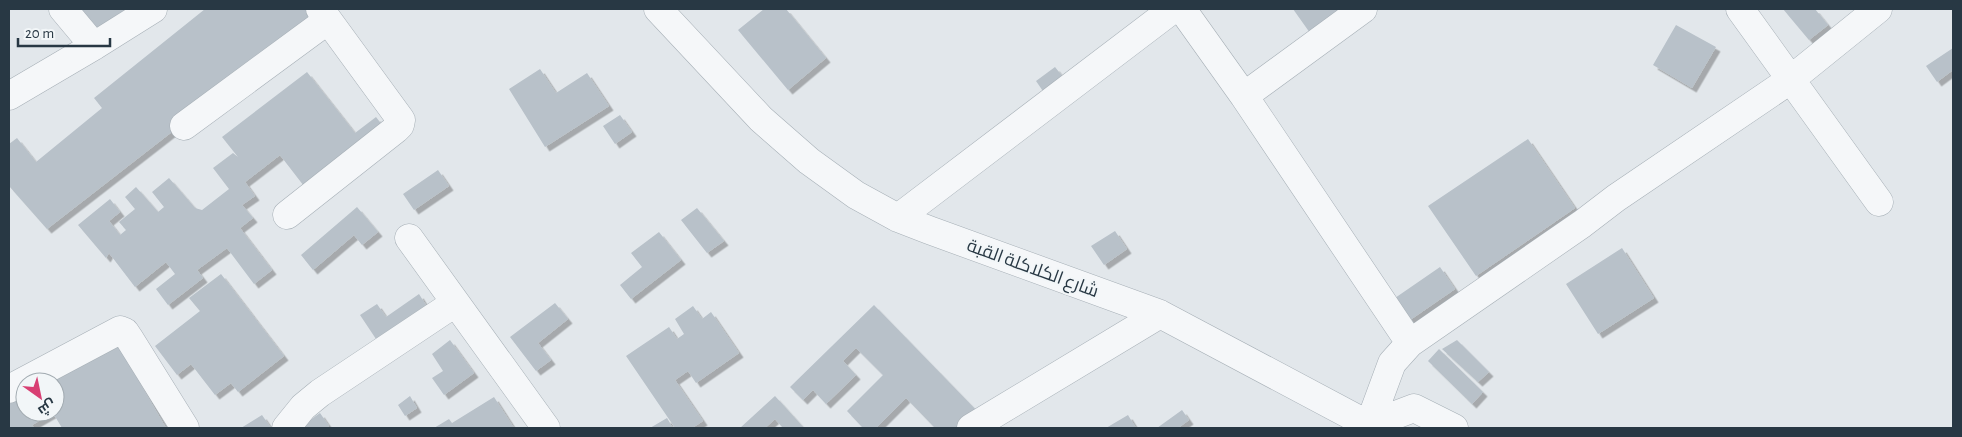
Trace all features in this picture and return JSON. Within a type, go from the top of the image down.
[{"type":"street","points":[[63,9],[94,46]]},
{"type":"street","points":[[9,96],[153,9]]},
{"type":"street","name":"شارع الكلاكلة القبة","points":[[658,9],[761,119],[809,161],[856,194],[898,218],[1160,314],[1368,427]]},
{"type":"street","points":[[898,218],[1173,9]]},
{"type":"street","points":[[1182,9],[1244,96],[1410,343]]},
{"type":"street","points":[[1244,96],[1363,9]]},
{"type":"street","points":[[1740,9],[1879,202]]},
{"type":"street","points":[[1368,427],[1392,363],[1410,343],[1582,224],[1616,198],[1790,80],[1878,9]]},
{"type":"street","points":[[184,126],[324,14],[401,120],[400,125],[396,129],[287,215]]},
{"type":"street","points":[[409,238],[546,428]]},
{"type":"street","points":[[286,428],[304,407],[320,393],[455,303]]},
{"type":"street","points":[[971,428],[1160,314]]},
{"type":"street","points":[[9,389],[120,330],[125,332],[186,428]]},
{"type":"street","points":[[1368,427],[1414,408],[1454,428]]},
{"type":"building","points":[[74,9],[147,9],[96,42]]},
{"type":"building","points":[[205,9],[307,9],[316,20],[47,229],[9,186],[9,144],[17,138],[36,162],[102,108],[94,98]]},
{"type":"building","points":[[764,9],[786,9],[826,58],[788,90],[738,30]]},
{"type":"building","points":[[1293,9],[1358,9],[1315,40]]},
{"type":"building","points":[[1783,9],[1815,9],[1828,25],[1809,40]]},
{"type":"building","points":[[1676,25],[1716,47],[1692,88],[1653,65]]},
{"type":"building","points":[[1953,48],[1953,70],[1937,82],[1926,66]]},
{"type":"building","points":[[1055,67],[1067,82],[1047,97],[1036,81]]},
{"type":"building","points":[[540,69],[556,93],[587,73],[609,106],[545,147],[509,89]]},
{"type":"building","points":[[307,72],[355,133],[376,117],[386,130],[307,190],[280,155],[245,182],[255,196],[242,205],[253,218],[240,228],[272,270],[254,284],[227,248],[197,270],[203,278],[168,305],[156,289],[175,274],[166,262],[135,287],[109,253],[106,258],[78,225],[110,199],[120,212],[109,221],[120,235],[126,230],[119,222],[135,209],[125,197],[136,187],[158,212],[164,207],[152,192],[169,178],[195,208],[202,210],[229,189],[213,168],[233,153],[238,157],[222,137]]},
{"type":"building","points":[[620,115],[632,132],[615,144],[603,126]]},
{"type":"building","points":[[1528,139],[1575,208],[1476,276],[1428,206]]},
{"type":"building","points":[[438,170],[449,186],[414,210],[403,194]]},
{"type":"building","points":[[357,207],[378,232],[362,245],[354,235],[313,270],[301,255]]},
{"type":"building","points":[[697,208],[724,241],[707,253],[681,220]]},
{"type":"building","points":[[1115,231],[1127,249],[1104,265],[1091,246]]},
{"type":"building","points":[[659,232],[681,260],[631,299],[620,285],[642,267],[631,253]]},
{"type":"building","points":[[1622,248],[1654,298],[1598,334],[1566,284]]},
{"type":"building","points":[[1440,267],[1455,289],[1410,320],[1395,298]]},
{"type":"building","points":[[221,274],[284,356],[238,392],[231,383],[215,395],[191,364],[177,375],[155,346],[200,311],[189,298]]},
{"type":"building","points":[[419,294],[431,313],[382,348],[360,315],[377,304],[386,317]]},
{"type":"building","points":[[555,303],[568,319],[538,343],[551,360],[536,371],[510,337]]},
{"type":"building","points":[[874,305],[979,413],[963,428],[935,428],[906,398],[876,428],[863,428],[847,411],[883,375],[856,348],[843,361],[856,375],[826,404],[813,390],[803,400],[790,387]]},
{"type":"building","points":[[693,306],[702,319],[711,312],[739,353],[696,383],[688,371],[675,380],[703,421],[692,428],[675,428],[626,356],[669,327],[677,339],[684,334],[675,319]]},
{"type":"building","points":[[450,340],[474,373],[444,395],[432,378],[443,371],[432,354]]},
{"type":"building","points":[[1457,340],[1489,372],[1478,382],[1442,349]]},
{"type":"building","points":[[116,342],[166,428],[62,428],[58,422],[65,422],[64,372]]},
{"type":"building","points":[[1439,349],[1483,392],[1472,404],[1428,361]]},
{"type":"building","points":[[410,396],[417,408],[405,416],[398,405]]},
{"type":"building","points":[[775,396],[804,428],[783,428],[775,419],[765,428],[740,428]]},
{"type":"building","points":[[494,397],[514,428],[434,428],[449,419],[452,423]]},
{"type":"building","points":[[15,401],[15,422],[37,422],[32,425],[34,428],[9,428],[9,404]]},
{"type":"building","points":[[1182,410],[1189,420],[1178,428],[1157,428]]},
{"type":"building","points":[[320,413],[329,426],[325,428],[299,428]]},
{"type":"building","points":[[262,415],[271,428],[241,428]]},
{"type":"building","points":[[1128,415],[1136,428],[1106,428]]},
{"type":"building","points":[[667,418],[673,428],[650,428]]}]
